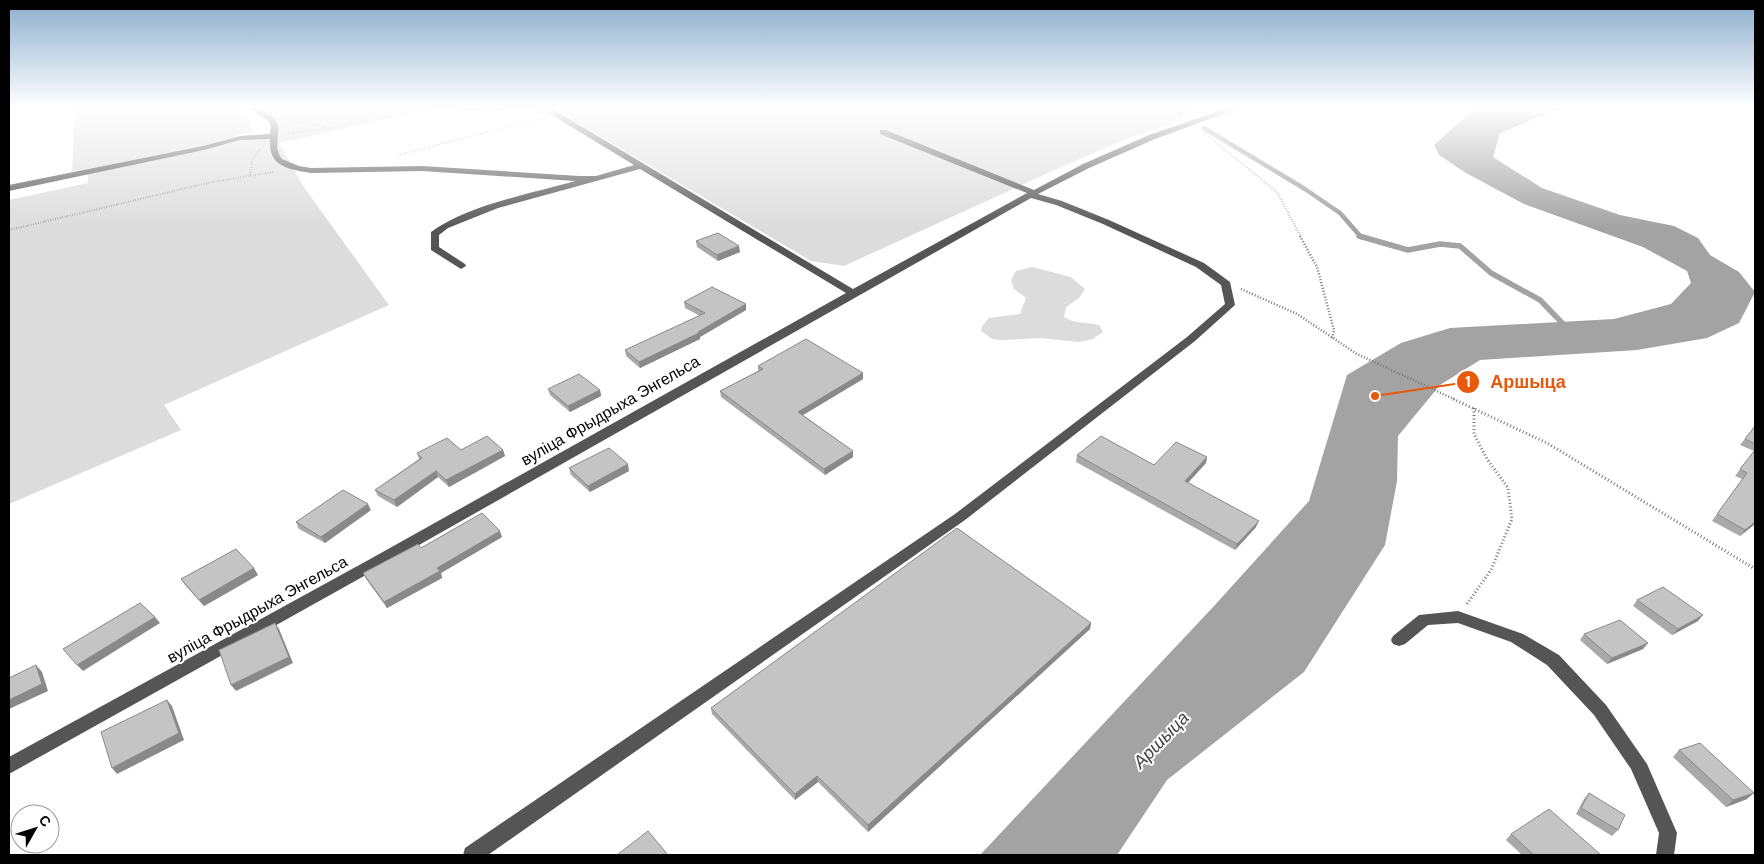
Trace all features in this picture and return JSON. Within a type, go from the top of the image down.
[{"type":"street","points":[[9,188],[206,147]]},
{"type":"street","points":[[273,147],[273,151],[280,161],[302,169],[328,171],[400,168],[601,178]]},
{"type":"street","points":[[610,147],[853,293]]},
{"type":"street","points":[[472,855],[960,518],[1184,345],[1230,306],[1226,284],[1200,265],[1060,203],[1032,194],[921,147]]},
{"type":"street","name":"вуліца Фрыдрыха Энгельса","points":[[9,766],[377,562],[1032,194],[1086,166],[1129,147]]},
{"type":"street","points":[[461,266],[434,248],[434,234],[445,226],[495,206],[641,166]]},
{"type":"street","points":[[1399,640],[1424,620],[1458,617],[1517,638],[1553,660],[1600,710],[1638,764],[1668,834],[1665,855]]},
{"type":"path","points":[[250,175],[250,164],[254,154],[261,147]]},
{"type":"path","points":[[397,156],[428,147]]},
{"type":"path","points":[[1222,147],[1277,192],[1317,267],[1334,330],[1332,340]]},
{"type":"path","points":[[9,230],[212,182],[302,169]]},
{"type":"path","points":[[1226,284],[1270,301],[1304,319],[1332,340],[1357,354],[1547,443],[1755,569]]},
{"type":"path","points":[[1458,617],[1490,570],[1512,519],[1508,488],[1487,458],[1474,434],[1474,408]]},
{"type":"shaded area","points":[[73,147],[197,147],[72,172]]},
{"type":"shaded area","points":[[214,147],[281,147],[303,186],[389,305],[164,405],[181,430],[9,504],[9,200],[88,183],[88,174]]},
{"type":"shaded area","points":[[619,147],[1107,147],[844,266],[811,261]]},
{"type":"shaded area","points":[[1032,267],[1071,277],[1085,289],[1079,298],[1066,307],[1064,317],[1076,322],[1099,325],[1103,332],[1093,339],[1079,342],[1040,338],[992,339],[981,331],[982,326],[989,318],[1020,314],[1026,298],[1014,289],[1011,280],[1016,271]]},
{"type":"water","points":[[1435,147],[1496,147],[1493,157],[1542,188],[1620,215],[1674,226],[1698,238],[1710,255],[1739,272],[1755,292],[1739,323],[1707,338],[1637,350],[1480,360],[1440,385],[1398,436],[1397,481],[1385,545],[1304,672],[1167,780],[1117,855],[980,855],[1214,606],[1309,501],[1347,375],[1401,343],[1450,328],[1614,319],[1671,304],[1691,283],[1687,271],[1643,247],[1524,204],[1466,173],[1439,155]]},
{"type":"building","points":[[718,233],[739,246],[717,255],[696,241]]},
{"type":"building","points":[[712,287],[746,304],[699,333],[639,362],[625,350],[705,313],[684,302]]},
{"type":"building","points":[[806,339],[863,373],[798,412],[853,451],[824,469],[720,391],[763,369],[758,366]]},
{"type":"building","points":[[579,374],[600,390],[568,406],[548,389]]},
{"type":"building","points":[[1755,426],[1755,444],[1745,439]]},
{"type":"building","points":[[487,436],[503,450],[446,480],[436,471],[394,500],[375,490],[422,458],[417,453],[447,438],[461,450]]},
{"type":"building","points":[[1101,436],[1154,465],[1176,442],[1207,457],[1185,481],[1259,521],[1237,544],[1077,455]]},
{"type":"building","points":[[609,448],[628,464],[588,486],[569,468]]},
{"type":"building","points":[[1755,450],[1755,522],[1745,530],[1717,514],[1747,473],[1740,469]]},
{"type":"building","points":[[343,490],[368,504],[321,537],[296,522]]},
{"type":"building","points":[[482,513],[500,531],[437,568],[440,571],[384,602],[363,573],[418,544],[421,548]]},
{"type":"building","points":[[957,528],[1091,623],[868,825],[817,776],[795,794],[711,708]]},
{"type":"building","points":[[236,549],[254,568],[199,600],[181,579]]},
{"type":"building","points":[[1663,587],[1703,615],[1678,629],[1637,600]]},
{"type":"building","points":[[140,603],[155,617],[77,665],[63,649]]},
{"type":"building","points":[[1620,620],[1648,643],[1612,658],[1584,634]]},
{"type":"building","points":[[275,623],[289,657],[231,685],[219,650]]},
{"type":"building","points":[[36,665],[42,684],[9,700],[9,678]]},
{"type":"building","points":[[167,700],[179,733],[112,768],[101,732]]},
{"type":"building","points":[[1700,743],[1754,793],[1733,800],[1679,750]]},
{"type":"building","points":[[1589,793],[1625,815],[1618,830],[1581,808]]},
{"type":"building","points":[[1549,809],[1601,855],[1534,855],[1511,834]]},
{"type":"building","points":[[648,831],[668,855],[617,855]]},
{"type":"waterway","points":[[1236,147],[1305,189],[1340,213],[1360,236]]},
{"type":"waterway","points":[[1360,236],[1408,250],[1440,244],[1460,246],[1491,273],[1540,300],[1567,328]]},
{"type":"place","name":"Аршыца","points":[[1375,396]]}]
